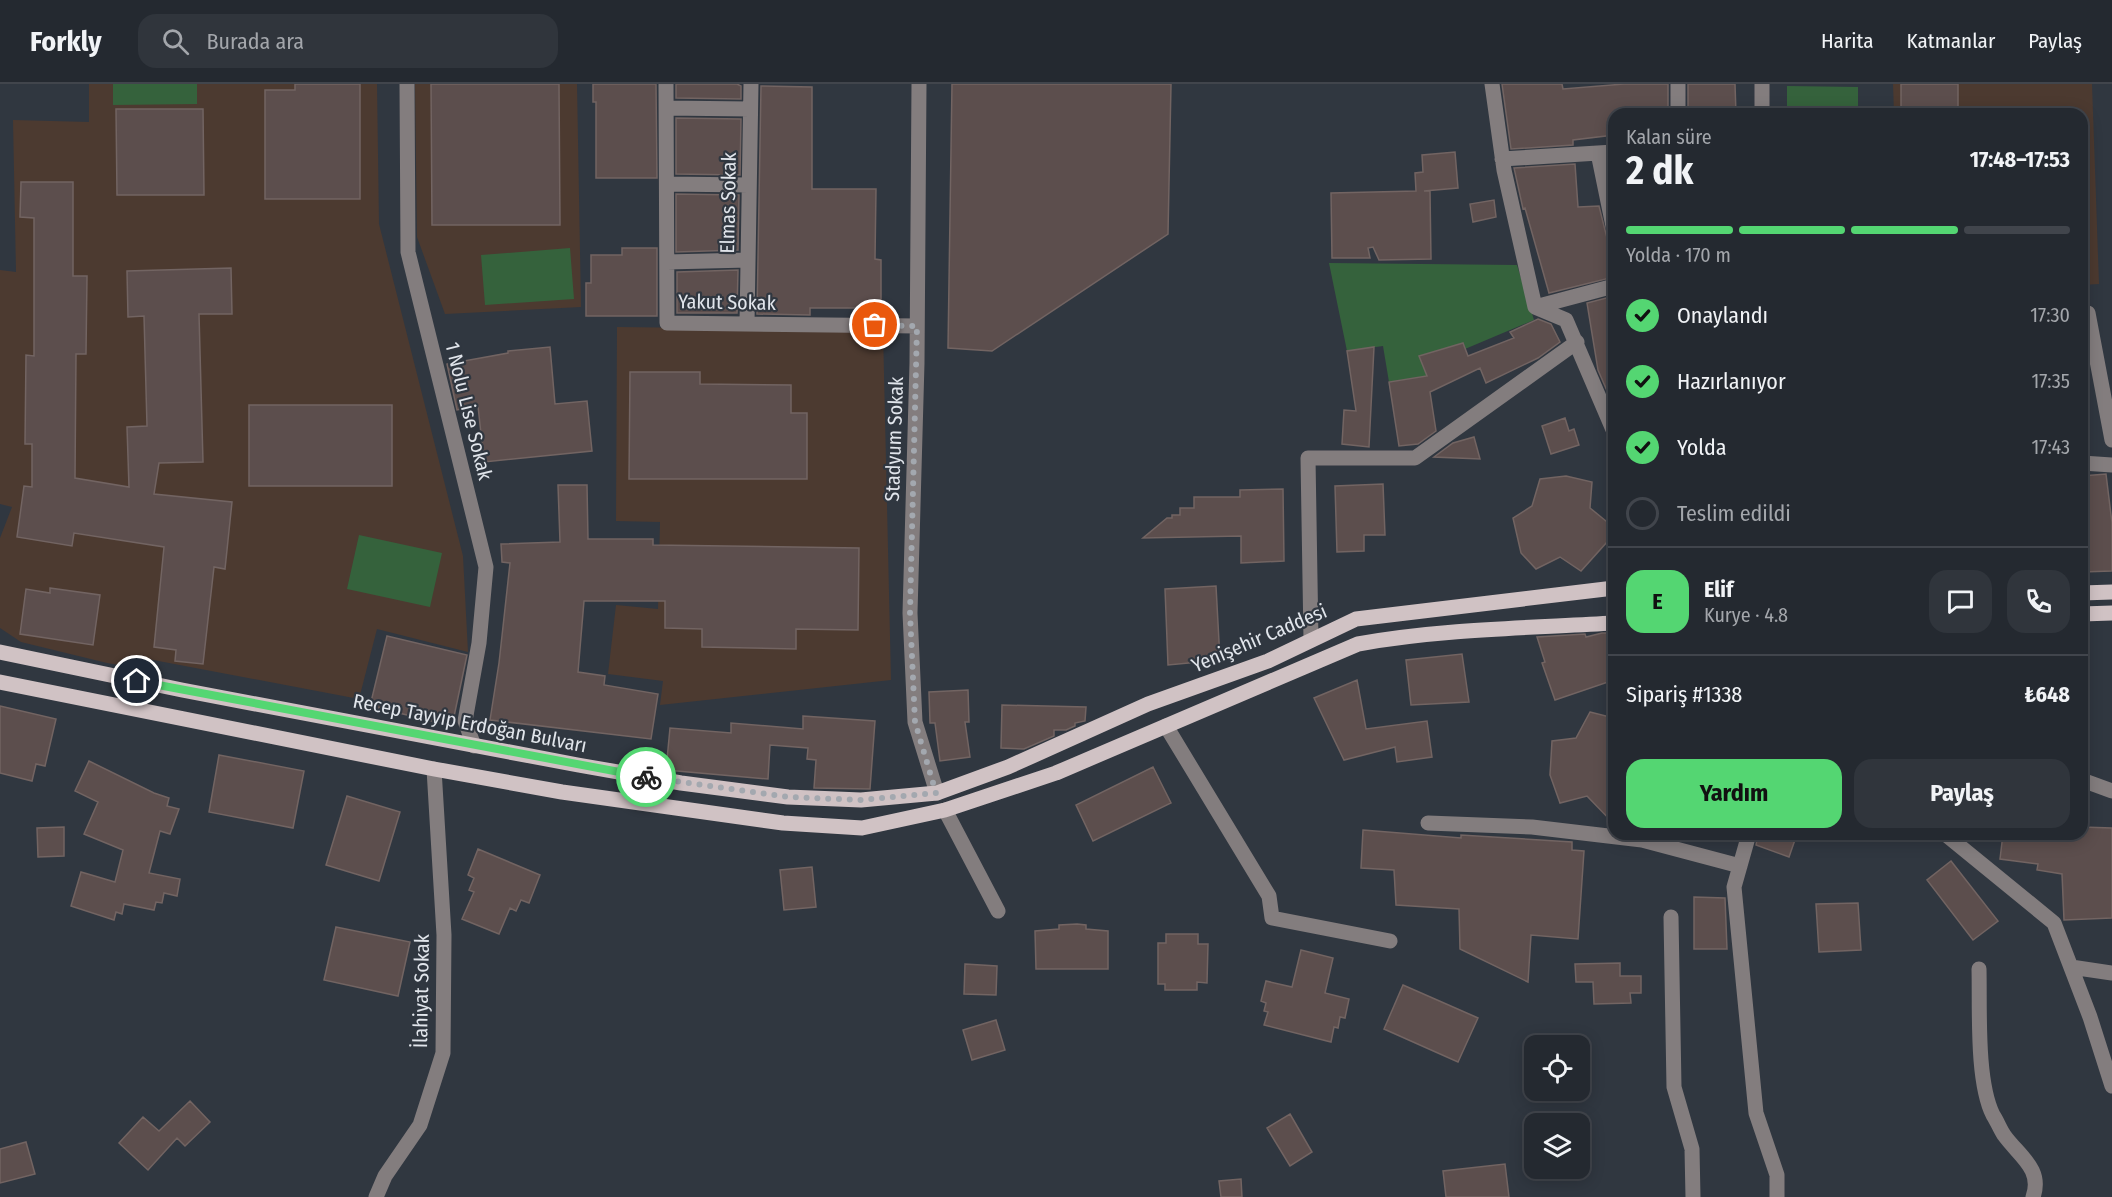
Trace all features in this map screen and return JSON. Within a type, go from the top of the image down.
[{"type":"main road","name":"Yenişehir Caddesi","points":[[936,793],[1008,767],[1148,705],[1268,661],[1356,619],[1608,589]]},
{"type":"main road","points":[[2088,593],[2112,592]]},
{"type":"main road","points":[[2088,614],[2112,613]]},
{"type":"main road","points":[[0,682],[434,769],[562,792],[783,823],[862,828],[945,810],[1056,773],[1358,644],[1475,631],[1608,623]]},
{"type":"main road","name":"Recep Tayyip Erdoğan Bulvarı","points":[[0,652],[182,690],[670,781],[788,797],[861,800],[936,793]]},
{"type":"street","name":"1 Nolu Lise Sokak","points":[[406,84],[408,252],[486,567],[479,643],[465,722],[474,746]]},
{"type":"street","name":"Yakut Sokak","points":[[666,84],[667,323],[917,326]]},
{"type":"street","name":"Elmas Sokak","points":[[747,323],[751,84]]},
{"type":"street","name":"Stadyum Sokak","points":[[919,84],[917,326],[910,613],[915,722],[936,793]]},
{"type":"street","points":[[1492,84],[1502,159],[1535,307]]},
{"type":"street","points":[[1678,84],[1678,108]]},
{"type":"street","points":[[1761,84],[1762,108]]},
{"type":"street","points":[[666,108],[750,109]]},
{"type":"street","points":[[1502,159],[1608,152]]},
{"type":"street","points":[[1598,153],[1608,202]]},
{"type":"street","points":[[667,184],[749,186]]},
{"type":"street","points":[[667,262],[748,260]]},
{"type":"street","points":[[1535,307],[1608,288]]},
{"type":"street","points":[[1535,307],[1566,320],[1608,410]]},
{"type":"street","points":[[2088,313],[2112,440]]},
{"type":"street","points":[[1311,640],[1308,458],[1415,458],[1577,342]]},
{"type":"street","points":[[2088,463],[2112,465]]},
{"type":"street","points":[[1166,726],[1269,896],[1272,918],[1390,941]]},
{"type":"street","name":"İlahiyat Sokak","points":[[376,1197],[385,1176],[420,1125],[443,1053],[444,935],[434,769]]},
{"type":"street","points":[[2088,782],[2112,790]]},
{"type":"street","points":[[945,810],[999,911]]},
{"type":"street","points":[[1428,823],[1532,827],[1608,836]]},
{"type":"street","points":[[1642,840],[1740,866]]},
{"type":"street","points":[[1747,840],[1734,887],[1756,1113],[1777,1175],[1777,1197]]},
{"type":"street","points":[[1952,840],[2054,923],[2090,1017],[2112,1086]]},
{"type":"street","points":[[1671,917],[1674,1087],[1692,1149],[1693,1197]]},
{"type":"street","points":[[2071,967],[2112,973]]},
{"type":"street","points":[[1979,969],[1982,1069],[1992,1112],[2004,1135],[2031,1165],[2037,1186],[2033,1197]]},
{"type":"shaded area","points":[[89,84],[377,84],[379,224],[463,556],[468,652],[377,629],[359,699],[148,659],[137,668],[107,663],[21,642],[0,628],[0,538],[12,507],[0,504],[0,270],[16,272],[13,120],[89,122]]},
{"type":"shaded area","points":[[415,84],[577,84],[581,307],[445,314],[417,237]]},
{"type":"shaded area","points":[[1893,84],[2092,84],[2099,284],[2088,285],[2088,108],[1894,108]]},
{"type":"shaded area","points":[[617,327],[883,330],[891,680],[660,705],[663,681],[608,674],[616,605],[658,609],[660,522],[616,521]]},
{"type":"green space","points":[[113,84],[197,84],[197,104],[113,105]]},
{"type":"green space","points":[[1787,86],[1858,87],[1858,108],[1787,108]]},
{"type":"green space","points":[[570,248],[574,299],[485,305],[481,255]]},
{"type":"green space","points":[[1329,263],[1517,265],[1534,320],[1465,349],[1463,343],[1419,356],[1427,376],[1389,382],[1383,346],[1347,351]]},
{"type":"green space","points":[[359,535],[442,553],[430,607],[347,589]]},
{"type":"building","points":[[295,84],[360,84],[360,199],[265,199],[265,90],[295,90]]},
{"type":"building","points":[[431,84],[559,84],[560,225],[432,225]]},
{"type":"building","points":[[593,84],[656,84],[657,178],[596,178],[596,102],[593,102]]},
{"type":"building","points":[[676,84],[737,84],[741,86],[741,99],[676,98]]},
{"type":"building","points":[[952,84],[1171,84],[1168,234],[992,351],[948,348]]},
{"type":"building","points":[[1502,84],[1562,84],[1563,89],[1624,84],[1668,84],[1668,108],[1608,108],[1608,136],[1573,140],[1573,145],[1511,149]]},
{"type":"building","points":[[1688,84],[1735,84],[1736,108],[1688,108]]},
{"type":"building","points":[[1901,84],[1958,84],[1958,108],[1901,108]]},
{"type":"building","points":[[761,86],[812,87],[812,189],[876,189],[875,259],[881,260],[881,308],[810,308],[810,315],[757,314]]},
{"type":"building","points":[[116,109],[203,109],[204,195],[117,195]]},
{"type":"building","points":[[676,118],[741,119],[740,175],[676,174]]},
{"type":"building","points":[[1455,152],[1458,188],[1424,191],[1430,191],[1431,259],[1379,260],[1373,247],[1368,248],[1370,258],[1332,258],[1331,193],[1416,191],[1415,173],[1423,172],[1422,155]]},
{"type":"building","points":[[1575,164],[1578,207],[1599,206],[1608,242],[1608,278],[1549,293],[1525,208],[1523,209],[1514,168]]},
{"type":"building","points":[[21,182],[73,182],[73,276],[87,276],[86,354],[76,354],[75,478],[129,487],[127,427],[147,426],[144,316],[128,317],[127,271],[231,268],[232,314],[199,314],[203,462],[159,463],[154,494],[232,502],[225,569],[214,567],[203,664],[175,661],[176,650],[154,647],[164,547],[74,533],[72,546],[17,537],[24,486],[32,487],[32,444],[25,444],[26,355],[34,356],[34,218],[20,217]]},
{"type":"building","points":[[676,194],[739,195],[738,250],[676,252]]},
{"type":"building","points":[[1494,200],[1496,217],[1473,222],[1470,204]]},
{"type":"building","points":[[622,248],[657,248],[657,316],[586,316],[586,283],[591,283],[591,255],[622,255]]},
{"type":"building","points":[[738,270],[737,313],[677,313],[677,272]]},
{"type":"building","points":[[1608,298],[1608,393],[1598,370],[1587,303]]},
{"type":"building","points":[[1538,319],[1551,324],[1560,342],[1538,358],[1486,383],[1480,368],[1430,392],[1436,431],[1418,444],[1399,446],[1389,382],[1427,376],[1419,356],[1463,343],[1468,356],[1514,338],[1510,332]]},
{"type":"building","points":[[550,347],[555,404],[587,401],[592,451],[484,462],[478,406],[457,410],[447,364],[508,353],[508,351]]},
{"type":"building","points":[[1374,347],[1369,447],[1342,444],[1344,410],[1356,411],[1347,351]]},
{"type":"building","points":[[630,372],[700,372],[700,384],[791,385],[791,413],[807,413],[807,479],[629,479]]},
{"type":"building","points":[[249,405],[392,405],[392,486],[249,486]]},
{"type":"building","points":[[1565,418],[1569,431],[1574,429],[1579,445],[1551,454],[1542,426]]},
{"type":"building","points":[[1474,437],[1480,459],[1434,457],[1453,443]]},
{"type":"building","points":[[2106,474],[2112,523],[2112,571],[2088,572],[2088,476]]},
{"type":"building","points":[[1566,476],[1592,482],[1590,508],[1608,523],[1608,539],[1581,571],[1560,557],[1536,569],[1521,553],[1513,518],[1532,506],[1540,479]]},
{"type":"building","points":[[1383,484],[1385,535],[1364,535],[1364,551],[1337,552],[1335,486]]},
{"type":"building","points":[[558,485],[587,485],[588,539],[653,539],[653,545],[859,548],[858,630],[796,629],[796,649],[702,647],[702,629],[665,628],[665,601],[584,601],[578,672],[605,676],[604,685],[658,694],[651,739],[490,720],[510,563],[502,562],[501,544],[560,542]]},
{"type":"building","points":[[1283,489],[1284,561],[1241,563],[1241,536],[1143,538],[1167,518],[1180,515],[1180,508],[1194,508],[1194,497],[1240,497],[1240,490]]},
{"type":"building","points":[[1216,586],[1220,660],[1168,665],[1165,589]]},
{"type":"building","points":[[50,588],[100,595],[93,645],[20,634],[26,589],[50,593]]},
{"type":"building","points":[[1608,633],[1608,682],[1555,700],[1542,663],[1545,662],[1537,637],[1585,634],[1586,637]]},
{"type":"building","points":[[387,636],[467,655],[452,726],[370,706]]},
{"type":"building","points":[[1462,654],[1469,702],[1411,705],[1406,660]]},
{"type":"building","points":[[1357,680],[1366,729],[1427,721],[1432,757],[1397,762],[1395,747],[1344,760],[1314,698]]},
{"type":"building","points":[[968,690],[969,722],[965,722],[970,757],[940,761],[935,723],[930,723],[929,692]]},
{"type":"building","points":[[1002,705],[1086,707],[1085,721],[1075,723],[1075,726],[1066,730],[1054,730],[1054,736],[1024,749],[1001,748]]},
{"type":"building","points":[[0,706],[56,719],[45,766],[36,764],[32,781],[0,773]]},
{"type":"building","points":[[1590,712],[1608,716],[1608,818],[1587,796],[1560,803],[1550,775],[1552,741],[1576,738]]},
{"type":"building","points":[[803,716],[875,721],[870,789],[814,788],[816,760],[807,759],[808,748],[770,745],[768,779],[666,770],[670,728],[731,733],[731,723],[803,729]]},
{"type":"building","points":[[219,755],[304,771],[293,828],[209,812]]},
{"type":"building","points":[[89,761],[169,798],[167,806],[179,809],[170,834],[160,831],[149,873],[180,879],[177,896],[164,893],[162,903],[156,902],[154,910],[124,904],[122,914],[116,912],[114,920],[71,906],[81,872],[115,882],[123,850],[84,834],[98,802],[75,791]]},
{"type":"building","points":[[1153,767],[1171,803],[1093,841],[1076,805]]},
{"type":"building","points":[[347,796],[400,812],[379,881],[326,865]]},
{"type":"building","points":[[64,827],[64,856],[38,857],[37,828]]},
{"type":"building","points":[[2088,827],[2112,828],[2112,918],[2064,920],[2062,874],[2037,870],[2038,864],[2000,859],[2002,840],[2088,840]]},
{"type":"building","points":[[1363,830],[1461,838],[1461,835],[1572,842],[1572,850],[1584,851],[1578,939],[1531,935],[1528,982],[1460,949],[1459,909],[1396,905],[1394,870],[1361,868]]},
{"type":"building","points":[[1757,840],[1795,840],[1789,857],[1756,845]]},
{"type":"building","points":[[478,849],[540,875],[529,903],[521,900],[516,911],[510,908],[499,934],[462,919],[474,892],[469,890],[474,878],[468,875]]},
{"type":"building","points":[[1951,861],[1998,921],[1973,940],[1927,880]]},
{"type":"building","points":[[812,867],[816,907],[784,910],[780,870]]},
{"type":"building","points":[[1694,897],[1725,898],[1727,949],[1694,949]]},
{"type":"building","points":[[1858,903],[1861,950],[1819,952],[1816,904]]},
{"type":"building","points":[[1059,925],[1086,925],[1086,929],[1108,931],[1108,969],[1036,969],[1035,931],[1059,929]]},
{"type":"building","points":[[336,927],[410,942],[398,996],[324,980]]},
{"type":"building","points":[[1166,934],[1198,934],[1198,944],[1208,944],[1207,983],[1197,982],[1197,990],[1165,990],[1165,984],[1158,984],[1158,943],[1166,943]]},
{"type":"building","points":[[1301,950],[1333,958],[1325,993],[1349,999],[1345,1018],[1340,1017],[1338,1028],[1334,1027],[1331,1042],[1264,1025],[1268,1012],[1264,1011],[1266,1003],[1261,1001],[1266,981],[1292,987]]},
{"type":"building","points":[[1620,963],[1620,976],[1641,976],[1641,993],[1630,993],[1631,1003],[1594,1004],[1593,982],[1576,982],[1575,964]]},
{"type":"building","points":[[965,964],[997,966],[996,995],[964,994]]},
{"type":"building","points":[[1403,985],[1478,1018],[1458,1062],[1384,1029]]},
{"type":"building","points":[[996,1020],[1005,1050],[972,1060],[963,1030]]},
{"type":"building","points":[[190,1101],[210,1122],[185,1146],[177,1138],[148,1170],[119,1143],[143,1117],[159,1131]]},
{"type":"building","points":[[1290,1114],[1312,1152],[1290,1166],[1267,1128]]},
{"type":"building","points":[[26,1142],[35,1174],[0,1183],[0,1149]]},
{"type":"building","points":[[1505,1164],[1509,1197],[1446,1197],[1443,1171]]},
{"type":"building","points":[[1241,1179],[1242,1197],[1221,1197],[1219,1181]]},
{"type":"way so far","points":[[646,777],[788,797],[861,800],[936,793],[915,722],[910,613],[917,326],[875,325]]},
{"type":"route","points":[[137,681],[646,777]]}]
